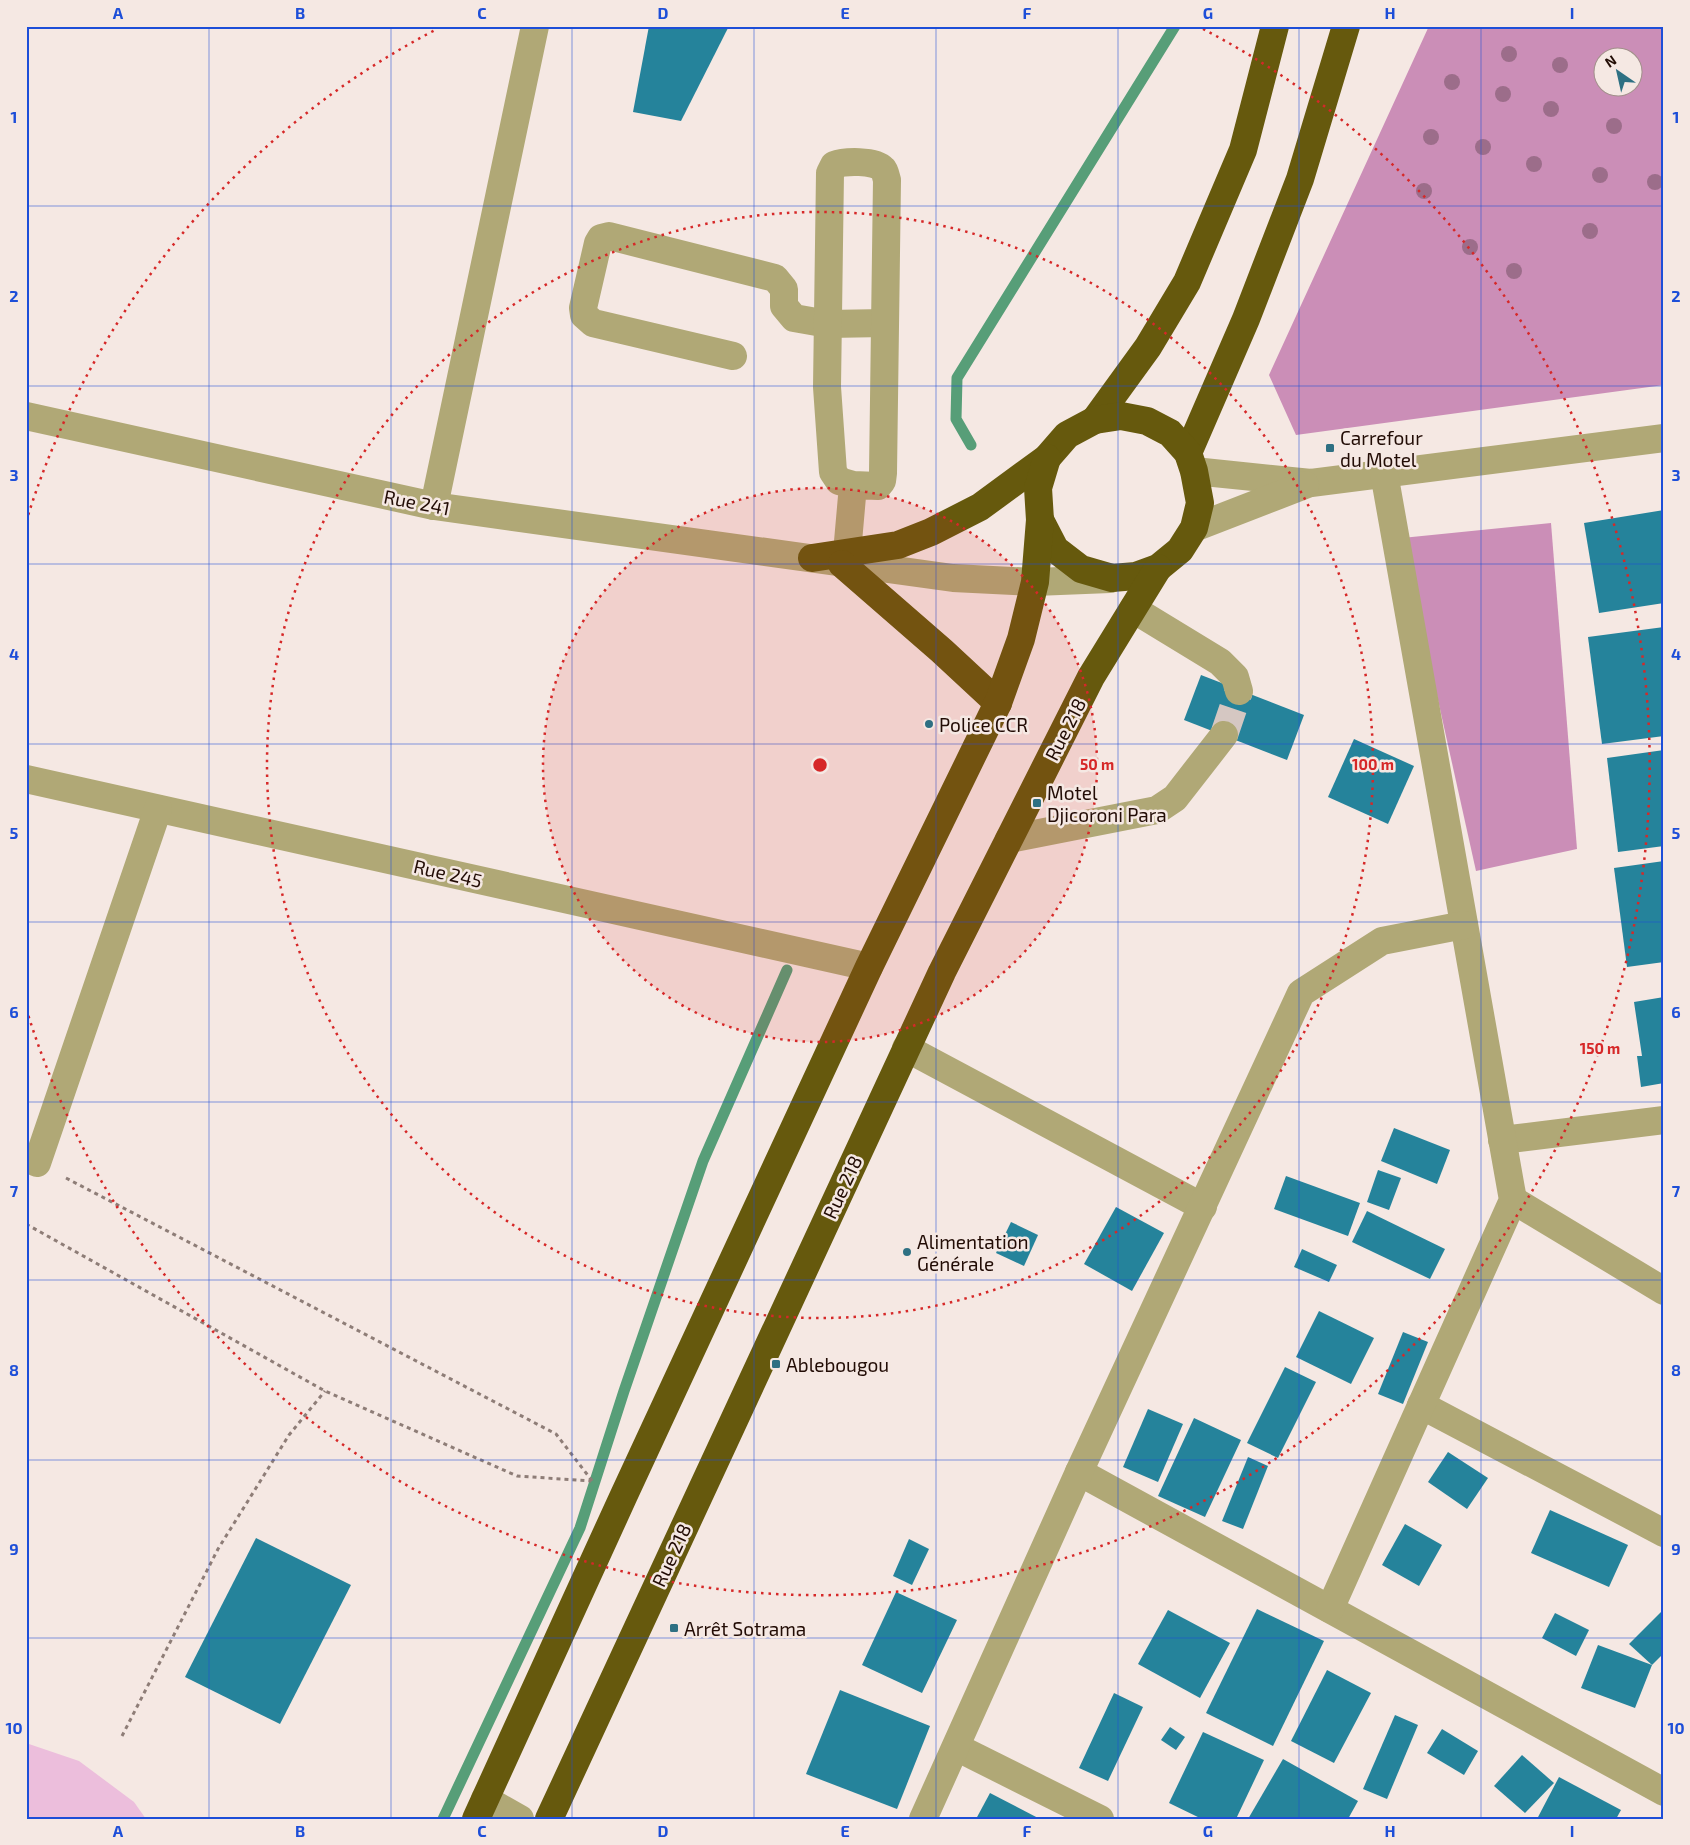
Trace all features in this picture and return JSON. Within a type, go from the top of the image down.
[{"type":"highway","points":[[1095,420],[1148,346],[1187,282],[1243,150],[1275,26]]},
{"type":"highway","points":[[1191,462],[1300,179],[1346,26]]},
{"type":"highway","points":[[812,558],[845,559],[898,545],[932,532],[980,506],[1047,458],[1067,434],[1095,420],[1121,416],[1147,421],[1170,433],[1191,462],[1200,503],[1194,528],[1180,550],[1158,568],[1136,576],[1112,578],[1081,569],[1055,549],[1040,520]]},
{"type":"highway","points":[[480,1809],[869,967],[998,704],[1021,639],[1035,582],[1040,520],[1038,488],[1047,458]]},
{"type":"highway","points":[[845,559],[998,704]]},
{"type":"highway","name":"Rue 218","points":[[549,1819],[942,972],[1091,677],[1158,568]]},
{"type":"street","points":[[434,506],[535,26]]},
{"type":"street","points":[[843,161],[876,164],[883,169],[887,180],[885,324],[882,481],[878,486],[839,481],[833,472],[828,387],[828,324],[830,174],[834,165],[843,161]]},
{"type":"street","points":[[734,356],[593,323],[584,315],[583,308],[598,243],[601,238],[609,236],[775,278],[784,289],[784,306],[794,318],[828,324],[885,324]]},
{"type":"street","name":"Rue 241","points":[[26,416],[434,506],[812,558]]},
{"type":"street","points":[[1194,528],[1311,483],[1664,438]]},
{"type":"street","points":[[1191,462],[1311,483]]},
{"type":"street","points":[[1330,1609],[1513,1200],[1384,473]]},
{"type":"street","points":[[853,484],[845,559],[953,578],[1035,582],[1112,578]]},
{"type":"street","points":[[1133,608],[1220,662],[1235,677],[1239,690]]},
{"type":"street","points":[[1009,839],[1157,810],[1175,798],[1224,735]]},
{"type":"street","name":"Rue 245","points":[[26,780],[869,967]]},
{"type":"street","points":[[32,1160],[158,809]]},
{"type":"street","points":[[923,1819],[1079,1472],[1301,993],[1382,941],[1464,925]]},
{"type":"street","points":[[906,1048],[1202,1207]]},
{"type":"street","points":[[1502,1140],[1664,1120]]},
{"type":"street","points":[[1513,1200],[1664,1291]]},
{"type":"street","points":[[1421,1404],[1664,1532]]},
{"type":"street","points":[[1079,1472],[1664,1792]]},
{"type":"street","points":[[956,1747],[1100,1819]]},
{"type":"street","points":[[480,1809],[520,1819]]},
{"type":"path","points":[[32,1160],[556,1434],[592,1481]]},
{"type":"path","points":[[26,1224],[325,1391],[517,1476],[592,1481],[624,1495]]},
{"type":"path","points":[[122,1736],[218,1549],[289,1435],[325,1391]]},
{"type":"shaded area","points":[[1429,26],[1664,26],[1664,385],[1296,435],[1269,375]]},
{"type":"shaded area","points":[[1551,523],[1577,849],[1476,871],[1402,538]]},
{"type":"shaded area","points":[[26,1743],[79,1761],[134,1802],[146,1819],[26,1819]]},
{"type":"building","points":[[649,26],[729,26],[681,121],[633,112]]},
{"type":"building","points":[[1664,510],[1664,603],[1599,613],[1584,523]]},
{"type":"building","points":[[1664,627],[1664,736],[1602,744],[1588,637]]},
{"type":"building","points":[[1201,675],[1304,715],[1287,760],[1184,720]]},
{"type":"building","points":[[1354,739],[1414,766],[1388,824],[1328,797]]},
{"type":"building","points":[[1664,750],[1664,846],[1618,852],[1607,758]]},
{"type":"building","points":[[1664,861],[1664,962],[1627,967],[1614,868]]},
{"type":"building","points":[[1664,997],[1664,1083],[1641,1087],[1637,1056],[1642,1056],[1634,1002]]},
{"type":"building","points":[[1394,1128],[1450,1150],[1437,1184],[1381,1161]]},
{"type":"building","points":[[1378,1170],[1401,1178],[1389,1210],[1367,1202]]},
{"type":"building","points":[[1286,1176],[1360,1203],[1348,1236],[1274,1209]]},
{"type":"building","points":[[1116,1207],[1164,1233],[1132,1291],[1084,1264]]},
{"type":"building","points":[[1367,1211],[1445,1249],[1430,1279],[1352,1242]]},
{"type":"building","points":[[1011,1222],[1038,1235],[1024,1266],[996,1253]]},
{"type":"building","points":[[1302,1249],[1337,1265],[1329,1282],[1294,1267]]},
{"type":"building","points":[[1319,1311],[1374,1338],[1351,1384],[1296,1357]]},
{"type":"building","points":[[1403,1332],[1428,1342],[1403,1404],[1378,1394]]},
{"type":"building","points":[[1285,1367],[1316,1382],[1278,1458],[1247,1443]]},
{"type":"building","points":[[1148,1409],[1183,1424],[1158,1482],[1123,1467]]},
{"type":"building","points":[[1194,1418],[1241,1440],[1205,1517],[1158,1496]]},
{"type":"building","points":[[1448,1452],[1488,1478],[1467,1509],[1428,1482]]},
{"type":"building","points":[[1248,1457],[1268,1466],[1243,1529],[1222,1521]]},
{"type":"building","points":[[1550,1510],[1628,1545],[1609,1587],[1531,1553]]},
{"type":"building","points":[[1405,1524],[1442,1545],[1419,1586],[1382,1565]]},
{"type":"building","points":[[256,1538],[351,1585],[280,1724],[185,1677]]},
{"type":"building","points":[[909,1539],[929,1549],[912,1585],[893,1576]]},
{"type":"building","points":[[896,1592],[957,1620],[922,1693],[862,1665]]},
{"type":"building","points":[[1257,1609],[1324,1641],[1273,1746],[1206,1713]]},
{"type":"building","points":[[1664,1609],[1664,1653],[1652,1665],[1629,1644]]},
{"type":"building","points":[[1168,1610],[1230,1643],[1200,1698],[1138,1664]]},
{"type":"building","points":[[1555,1613],[1589,1630],[1576,1656],[1542,1638]]},
{"type":"building","points":[[1598,1645],[1652,1665],[1635,1708],[1581,1688]]},
{"type":"building","points":[[1327,1670],[1371,1693],[1334,1763],[1291,1741]]},
{"type":"building","points":[[840,1690],[930,1726],[897,1809],[806,1774]]},
{"type":"building","points":[[1114,1693],[1143,1707],[1108,1781],[1079,1768]]},
{"type":"building","points":[[1395,1715],[1418,1725],[1387,1799],[1363,1789]]},
{"type":"building","points":[[1170,1727],[1185,1737],[1176,1750],[1161,1740]]},
{"type":"building","points":[[1442,1729],[1478,1751],[1464,1775],[1427,1753]]},
{"type":"building","points":[[1203,1732],[1264,1760],[1236,1819],[1202,1819],[1169,1803]]},
{"type":"building","points":[[1522,1755],[1554,1783],[1525,1813],[1494,1786]]},
{"type":"building","points":[[1283,1759],[1358,1801],[1348,1819],[1248,1819]]},
{"type":"building","points":[[1559,1777],[1621,1810],[1616,1819],[1537,1819]]},
{"type":"building","points":[[990,1793],[1040,1819],[976,1819]]},
{"type":"waterway","points":[[971,445],[956,419],[957,378],[1175,26]]},
{"type":"waterway","points":[[443,1819],[580,1528],[624,1391],[703,1161],[787,970]]},
{"type":"tunnel","points":[[1224,735],[1239,691]]},
{"type":"place","name":"Carrefour du Motel","points":[[1330,448]]},
{"type":"place","name":"Police CCR","points":[[929,724]]},
{"type":"place","name":"Motel Djicoroni Para","points":[[1037,803]]},
{"type":"place","name":"Alimentation Générale","points":[[907,1252]]},
{"type":"place","name":"Ablebougou","points":[[776,1364]]},
{"type":"place","name":"Arrêt Sotrama","points":[[674,1628]]}]
